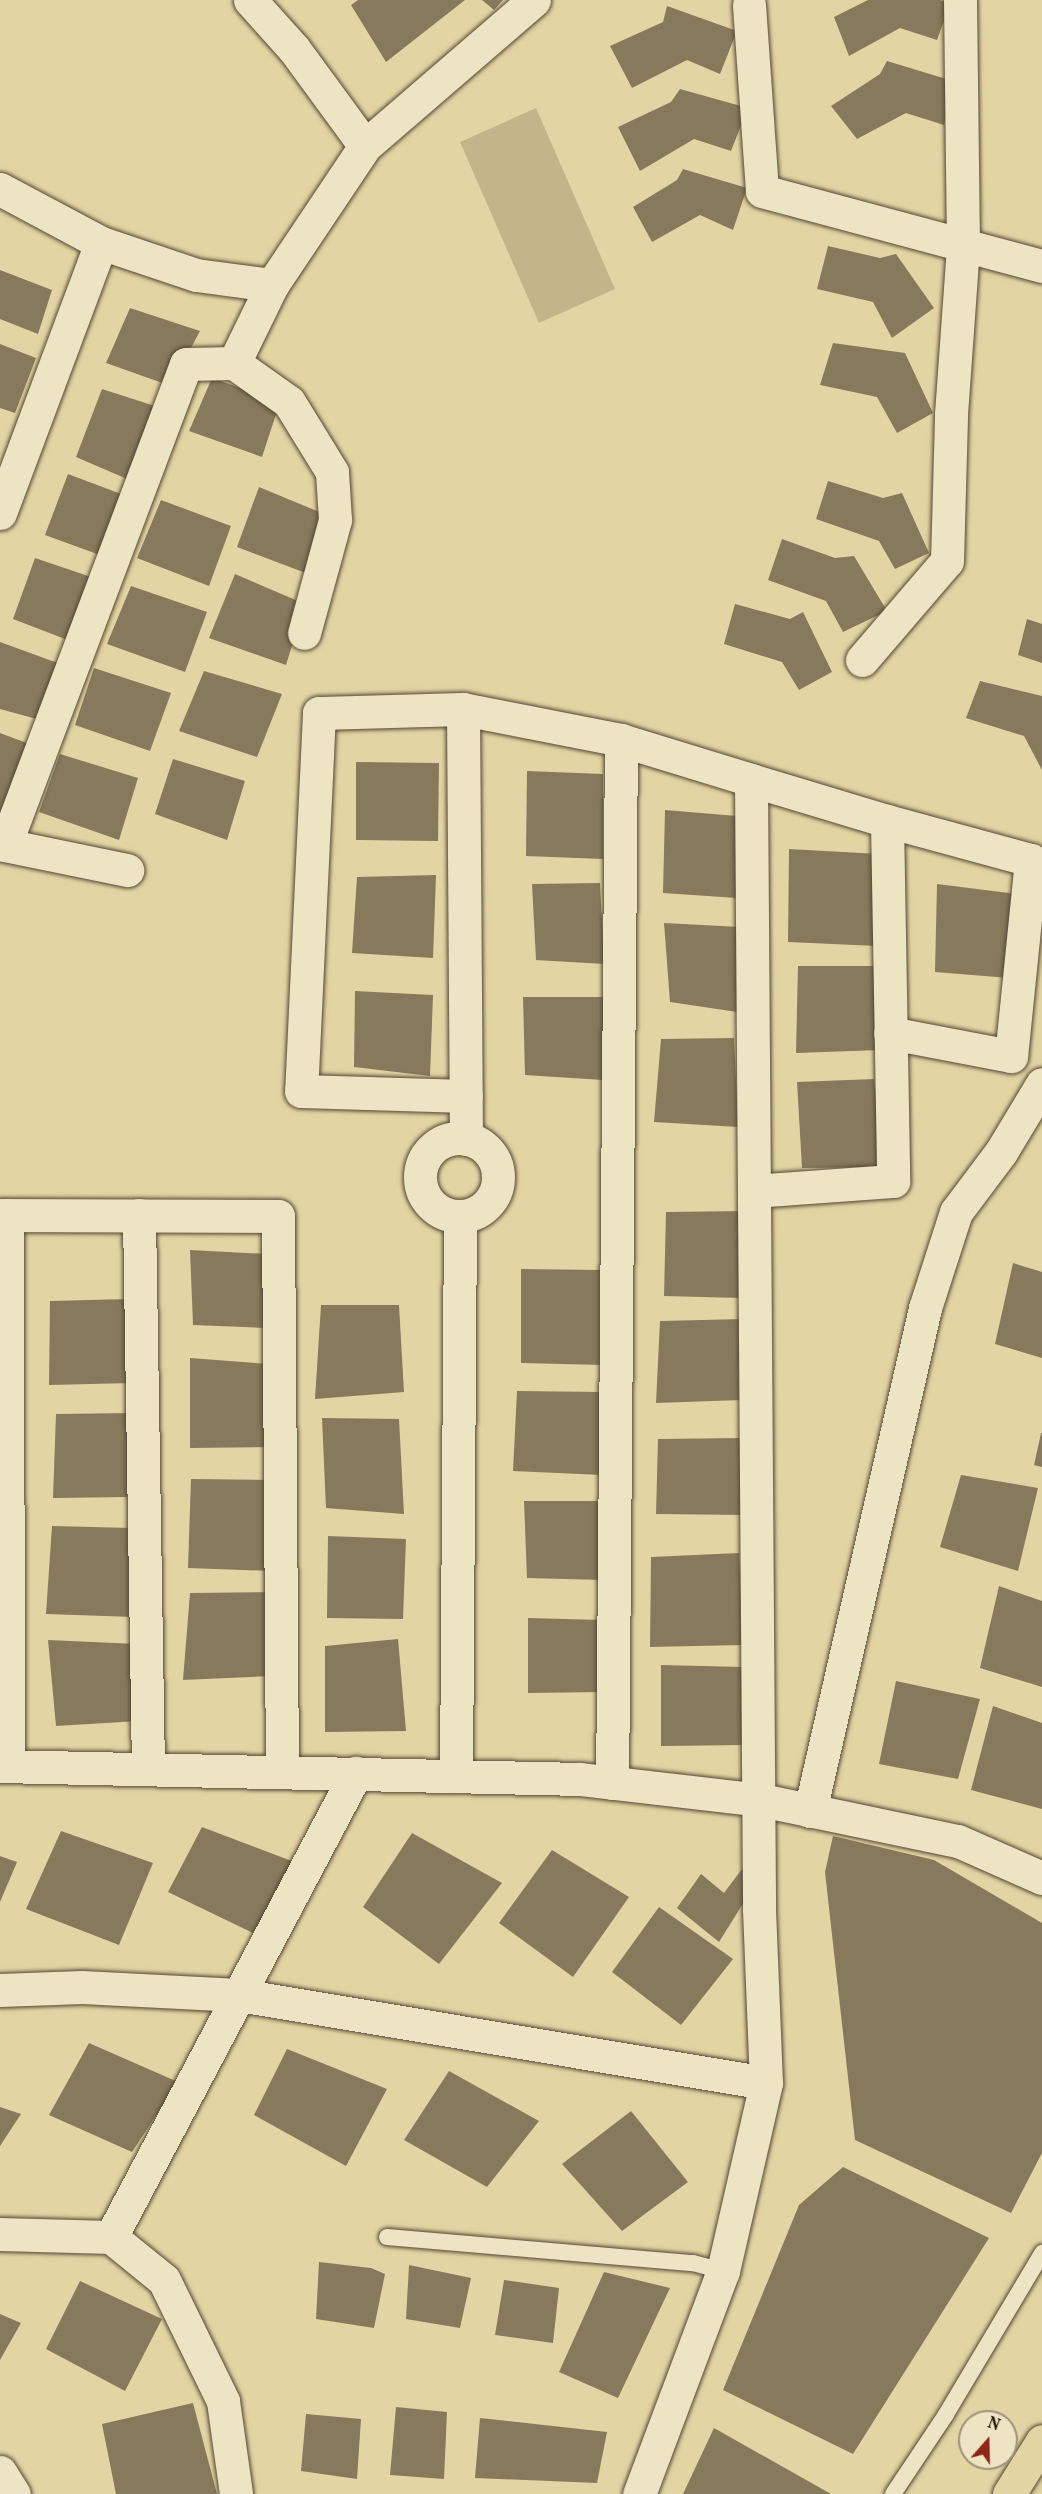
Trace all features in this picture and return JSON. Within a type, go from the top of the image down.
[{"type":"highway","points":[[1009,2494],[1042,2441]]},
{"type":"street","points":[[250,0],[294,49],[365,147]]},
{"type":"street","points":[[234,363],[272,285],[365,147],[534,0]]},
{"type":"street","points":[[862,660],[947,561],[951,414],[963,245],[960,0]]},
{"type":"street","points":[[750,5],[762,191],[1042,266]]},
{"type":"street","points":[[2,197],[100,243],[196,275],[272,285]]},
{"type":"street","points":[[0,513],[100,243]]},
{"type":"street","points":[[127,870],[2,845],[186,364],[234,363],[289,402],[332,472],[335,520],[304,633]]},
{"type":"street","points":[[463,709],[466,1139]]},
{"type":"street","points":[[466,1096],[300,1091],[319,712],[463,709],[621,740],[887,821],[1037,862],[1011,1056]]},
{"type":"street","points":[[612,1783],[621,740]]},
{"type":"street","points":[[639,2494],[723,2271],[766,2083],[759,1909],[761,1800],[751,780]]},
{"type":"street","points":[[755,1191],[893,1181],[887,821]]},
{"type":"street","points":[[890,1033],[1011,1056],[1042,1065]]},
{"type":"street","points":[[810,1811],[925,1308],[956,1212],[1001,1152],[1042,1084]]},
{"type":"street","points":[[466,1139],[488,1151],[498,1174],[497,1187],[484,1208],[460,1217],[447,1215],[426,1199],[420,1174],[423,1161],[441,1142],[466,1139]]},
{"type":"street","points":[[282,1772],[278,1216],[4,1215],[4,1766],[282,1772],[356,1773],[612,1783],[761,1800],[958,1841],[1042,1878]]},
{"type":"street","points":[[139,1215],[148,1769]]},
{"type":"street","points":[[456,1776],[460,1217]]},
{"type":"street","points":[[111,2237],[356,1773]]},
{"type":"street","points":[[0,1990],[82,1987],[239,1995],[766,2083]]},
{"type":"street","points":[[0,2234],[111,2237],[164,2280],[223,2401],[236,2494]]},
{"type":"street","points":[[0,2472],[14,2494]]},
{"type":"lane","points":[[387,2237],[693,2263],[723,2271]]},
{"type":"lane","points":[[893,2494],[945,2416],[1042,2253]]},
{"type":"shaded area","points":[[536,108],[615,289],[539,323],[460,142]]},
{"type":"building","points":[[358,0],[465,0],[386,62],[351,5]]},
{"type":"building","points":[[482,0],[503,0],[494,10]]},
{"type":"building","points":[[868,0],[940,0],[950,4],[937,40],[900,28],[849,56],[834,17]]},
{"type":"building","points":[[667,6],[737,31],[720,74],[687,60],[632,88],[610,46],[663,22]]},
{"type":"building","points":[[887,61],[953,81],[944,125],[906,113],[857,139],[831,106],[880,74]]},
{"type":"building","points":[[680,89],[748,108],[731,151],[694,139],[640,171],[618,127],[671,102]]},
{"type":"building","points":[[683,169],[747,188],[733,230],[700,215],[652,242],[633,207],[677,180]]},
{"type":"building","points":[[828,246],[880,258],[896,254],[934,308],[892,338],[873,302],[817,289]]},
{"type":"building","points":[[0,270],[52,290],[38,334],[0,319]]},
{"type":"building","points":[[130,308],[200,331],[171,386],[106,363]]},
{"type":"building","points":[[833,343],[905,353],[933,413],[897,433],[877,397],[820,385]]},
{"type":"building","points":[[0,344],[36,358],[15,413],[0,408]]},
{"type":"building","points":[[212,378],[280,402],[262,457],[189,431]]},
{"type":"building","points":[[102,389],[161,408],[134,482],[76,457]]},
{"type":"building","points":[[68,474],[129,497],[108,558],[45,535]]},
{"type":"building","points":[[828,481],[883,498],[902,493],[929,553],[895,569],[879,541],[816,519]]},
{"type":"building","points":[[259,487],[329,516],[311,575],[237,547]]},
{"type":"building","points":[[161,500],[231,526],[209,586],[137,558]]},
{"type":"building","points":[[782,539],[835,558],[854,556],[887,611],[843,632],[826,601],[768,580]]},
{"type":"building","points":[[35,558],[97,579],[73,642],[13,619]]},
{"type":"building","points":[[235,574],[305,604],[286,665],[209,638]]},
{"type":"building","points":[[131,586],[207,612],[185,672],[107,644]]},
{"type":"building","points":[[735,604],[790,619],[803,612],[832,672],[799,690],[782,662],[724,644]]},
{"type":"building","points":[[1027,619],[1042,624],[1042,663],[1018,655]]},
{"type":"building","points":[[0,642],[66,666],[44,721],[0,709]]},
{"type":"building","points":[[94,668],[171,693],[150,751],[75,725]]},
{"type":"building","points":[[204,671],[282,694],[257,757],[179,731]]},
{"type":"building","points":[[980,681],[1042,696],[1042,770],[1024,736],[966,718]]},
{"type":"building","points":[[0,733],[35,746],[0,815]]},
{"type":"building","points":[[60,754],[138,778],[119,840],[39,812]]},
{"type":"building","points":[[173,759],[245,781],[227,840],[155,814]]},
{"type":"building","points":[[356,762],[439,763],[438,841],[356,840]]},
{"type":"building","points":[[527,771],[603,774],[603,859],[526,856]]},
{"type":"building","points":[[665,810],[737,816],[737,898],[663,893]]},
{"type":"building","points":[[789,849],[879,854],[877,946],[788,942]]},
{"type":"building","points":[[436,875],[433,958],[352,953],[357,877]]},
{"type":"building","points":[[600,883],[604,964],[536,960],[532,884]]},
{"type":"building","points":[[937,884],[1017,894],[1009,978],[935,972]]},
{"type":"building","points":[[664,923],[740,927],[744,1013],[670,1002]]},
{"type":"building","points":[[798,966],[880,966],[881,1050],[796,1053]]},
{"type":"building","points":[[355,991],[433,995],[430,1076],[354,1067]]},
{"type":"building","points":[[523,997],[604,997],[603,1080],[525,1075]]},
{"type":"building","points":[[734,1038],[738,1127],[654,1122],[661,1039]]},
{"type":"building","points":[[874,1079],[883,1167],[802,1168],[797,1082]]},
{"type":"building","points":[[745,1211],[741,1298],[664,1296],[666,1212]]},
{"type":"building","points":[[190,1250],[268,1254],[269,1328],[193,1325]]},
{"type":"building","points":[[1013,1263],[1042,1272],[1042,1358],[995,1344]]},
{"type":"building","points":[[521,1269],[601,1270],[603,1365],[521,1363]]},
{"type":"building","points":[[129,1299],[132,1383],[49,1385],[50,1301]]},
{"type":"building","points":[[321,1305],[399,1305],[404,1392],[315,1399]]},
{"type":"building","points":[[744,1319],[741,1400],[656,1403],[660,1321]]},
{"type":"building","points":[[190,1358],[268,1364],[268,1447],[190,1448]]},
{"type":"building","points":[[517,1391],[600,1392],[602,1475],[513,1471]]},
{"type":"building","points":[[132,1413],[127,1497],[53,1498],[56,1414]]},
{"type":"building","points":[[322,1418],[399,1419],[404,1514],[326,1508]]},
{"type":"building","points":[[1042,1433],[1042,1467],[1034,1465]]},
{"type":"building","points":[[742,1438],[745,1515],[656,1514],[658,1439]]},
{"type":"building","points":[[961,1475],[1038,1488],[1018,1571],[940,1547]]},
{"type":"building","points":[[191,1479],[270,1480],[273,1571],[188,1568]]},
{"type":"building","points":[[524,1501],[600,1501],[603,1580],[527,1578]]},
{"type":"building","points":[[52,1526],[133,1528],[134,1617],[46,1614]]},
{"type":"building","points":[[328,1536],[406,1539],[403,1619],[327,1618]]},
{"type":"building","points":[[739,1553],[743,1645],[650,1647],[651,1557]]},
{"type":"building","points":[[999,1586],[1042,1601],[1042,1687],[980,1668]]},
{"type":"building","points":[[274,1592],[270,1676],[183,1680],[190,1593]]},
{"type":"building","points":[[528,1618],[602,1620],[602,1692],[528,1693]]},
{"type":"building","points":[[398,1639],[406,1731],[325,1732],[325,1646]]},
{"type":"building","points":[[48,1640],[137,1644],[139,1721],[56,1726]]},
{"type":"building","points":[[661,1665],[744,1667],[744,1745],[661,1746]]},
{"type":"building","points":[[896,1681],[980,1699],[958,1779],[879,1764]]},
{"type":"building","points":[[993,1706],[1042,1723],[1042,1809],[971,1790]]},
{"type":"building","points":[[202,1827],[297,1863],[253,1933],[168,1892]]},
{"type":"building","points":[[61,1831],[153,1863],[119,1945],[26,1909]]},
{"type":"building","points":[[412,1833],[502,1883],[439,1964],[363,1907]]},
{"type":"building","points":[[833,1836],[934,1860],[1042,1923],[1042,2153],[1011,2213],[855,2140],[825,1872]]},
{"type":"building","points":[[552,1850],[629,1897],[573,1977],[499,1923]]},
{"type":"building","points":[[0,1856],[17,1862],[0,1902]]},
{"type":"building","points":[[742,1869],[754,1886],[719,1942],[677,1908],[701,1874],[724,1893]]},
{"type":"building","points":[[659,1907],[733,1959],[681,2025],[612,1972]]},
{"type":"building","points":[[89,2043],[178,2082],[132,2152],[49,2115]]},
{"type":"building","points":[[287,2049],[387,2089],[346,2166],[254,2115]]},
{"type":"building","points":[[449,2071],[539,2121],[487,2187],[404,2140]]},
{"type":"building","points":[[0,2107],[21,2114],[0,2146]]},
{"type":"building","points":[[631,2111],[688,2182],[622,2231],[562,2164]]},
{"type":"building","points":[[843,2167],[989,2238],[853,2454],[723,2390],[799,2205]]},
{"type":"building","points":[[319,2262],[371,2268],[385,2274],[374,2328],[316,2319]]},
{"type":"building","points":[[409,2265],[471,2278],[460,2328],[406,2319]]},
{"type":"building","points":[[604,2272],[670,2288],[618,2398],[559,2372]]},
{"type":"building","points":[[504,2280],[559,2288],[553,2343],[495,2335]]},
{"type":"building","points":[[80,2281],[162,2319],[125,2391],[46,2349]]},
{"type":"building","points":[[0,2314],[21,2323],[0,2360]]},
{"type":"building","points":[[193,2403],[217,2494],[116,2494],[102,2424]]},
{"type":"building","points":[[396,2407],[447,2412],[444,2479],[390,2475]]},
{"type":"building","points":[[306,2414],[361,2419],[357,2479],[301,2471]]},
{"type":"building","points":[[480,2418],[607,2432],[597,2483],[475,2478]]},
{"type":"building","points":[[714,2428],[831,2494],[683,2494]]}]
